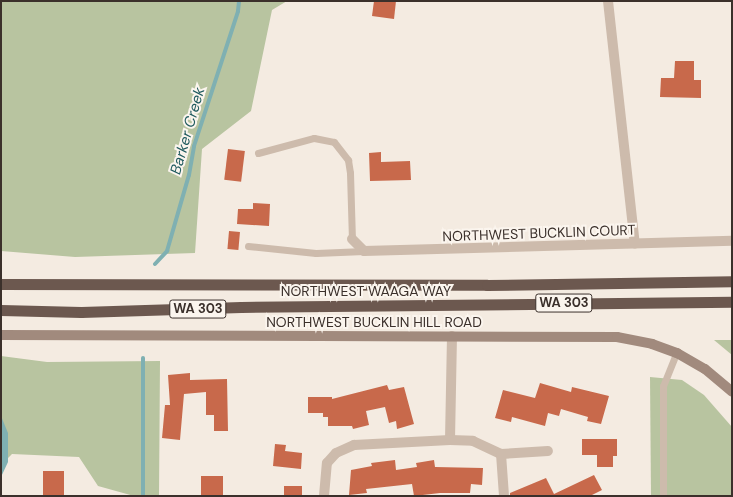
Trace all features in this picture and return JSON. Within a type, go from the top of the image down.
[{"type":"highway","points":[[654,282],[732,274]]},
{"type":"highway","name":"NORTHWEST WAAGA WAY","points":[[1,284],[487,285],[732,281]]},
{"type":"highway","name":"NORTHWEST WAAGA WAY","points":[[1,310],[81,312],[241,307],[732,302]]},
{"type":"main road","name":"NORTHWEST BUCKLIN HILL ROAD","points":[[1,335],[617,337],[652,344],[676,353],[706,370],[732,392]]},
{"type":"street","points":[[608,1],[635,244]]},
{"type":"street","points":[[352,239],[364,251]]},
{"type":"street","name":"NORTHWEST BUCKLIN COURT","points":[[364,251],[732,241]]},
{"type":"street","points":[[450,440],[452,336]]},
{"type":"street","points":[[324,496],[327,463],[336,453],[354,445],[450,440],[473,441],[501,454],[548,451]]},
{"type":"street","points":[[501,454],[504,496]]},
{"type":"lane","points":[[258,153],[314,138],[334,142],[348,160],[350,173],[352,239]]},
{"type":"lane","points":[[248,246],[316,253],[364,251]]},
{"type":"lane","points":[[663,496],[663,386],[676,353]]},
{"type":"green space","points":[[1,1],[287,1],[272,10],[251,111],[202,149],[195,253],[75,257],[1,251]]},
{"type":"green space","points":[[714,340],[732,340],[732,355]]},
{"type":"green space","points":[[1,356],[47,362],[160,361],[159,496],[134,496],[98,486],[79,457],[12,454],[1,465]]},
{"type":"green space","points":[[650,377],[682,380],[704,395],[732,427],[732,496],[651,496]]},
{"type":"water","points":[[1,416],[8,433],[8,462],[1,477]]},
{"type":"building","points":[[374,1],[396,1],[394,19],[372,16]]},
{"type":"building","points":[[675,61],[694,61],[694,80],[701,80],[701,98],[660,97],[661,78],[674,78]]},
{"type":"building","points":[[228,149],[245,151],[241,182],[224,180]]},
{"type":"building","points":[[381,152],[381,162],[410,161],[411,180],[370,181],[369,153]]},
{"type":"building","points":[[253,203],[270,204],[269,226],[237,224],[238,209],[253,209]]},
{"type":"building","points":[[229,231],[240,232],[238,250],[227,249]]},
{"type":"building","points":[[190,373],[190,380],[227,379],[228,431],[214,431],[214,415],[206,415],[206,392],[184,394],[180,440],[162,438],[165,405],[170,405],[168,375]]},
{"type":"building","points":[[540,383],[571,392],[572,387],[609,396],[601,424],[587,421],[588,417],[561,409],[559,416],[548,413],[545,426],[512,417],[511,422],[495,418],[503,390],[535,398]]},
{"type":"building","points":[[387,385],[389,390],[404,387],[414,424],[397,429],[396,421],[389,423],[385,407],[366,411],[369,425],[353,429],[352,426],[328,426],[328,417],[323,417],[323,413],[308,413],[308,397],[332,397],[332,399]]},
{"type":"building","points":[[582,439],[617,439],[617,456],[613,456],[613,467],[597,467],[597,455],[582,455]]},
{"type":"building","points":[[275,444],[286,445],[285,451],[302,453],[301,469],[273,466]]},
{"type":"building","points":[[395,460],[396,470],[417,467],[416,463],[434,460],[435,467],[483,468],[482,485],[471,484],[470,493],[440,493],[414,496],[412,484],[366,489],[367,493],[349,495],[351,470],[372,466],[371,463]]},
{"type":"building","points":[[43,471],[64,471],[64,496],[43,496]]},
{"type":"building","points":[[594,475],[602,490],[590,496],[510,496],[510,493],[546,478],[554,494]]},
{"type":"building","points":[[201,476],[223,476],[223,496],[201,496]]},
{"type":"building","points":[[284,486],[302,486],[302,496],[284,496]]},
{"type":"waterway","name":"Barker Creek","points":[[155,264],[167,251],[189,175],[194,146],[238,11],[239,1]]},
{"type":"waterway","name":"Barker Creek","points":[[143,358],[143,496]]}]
